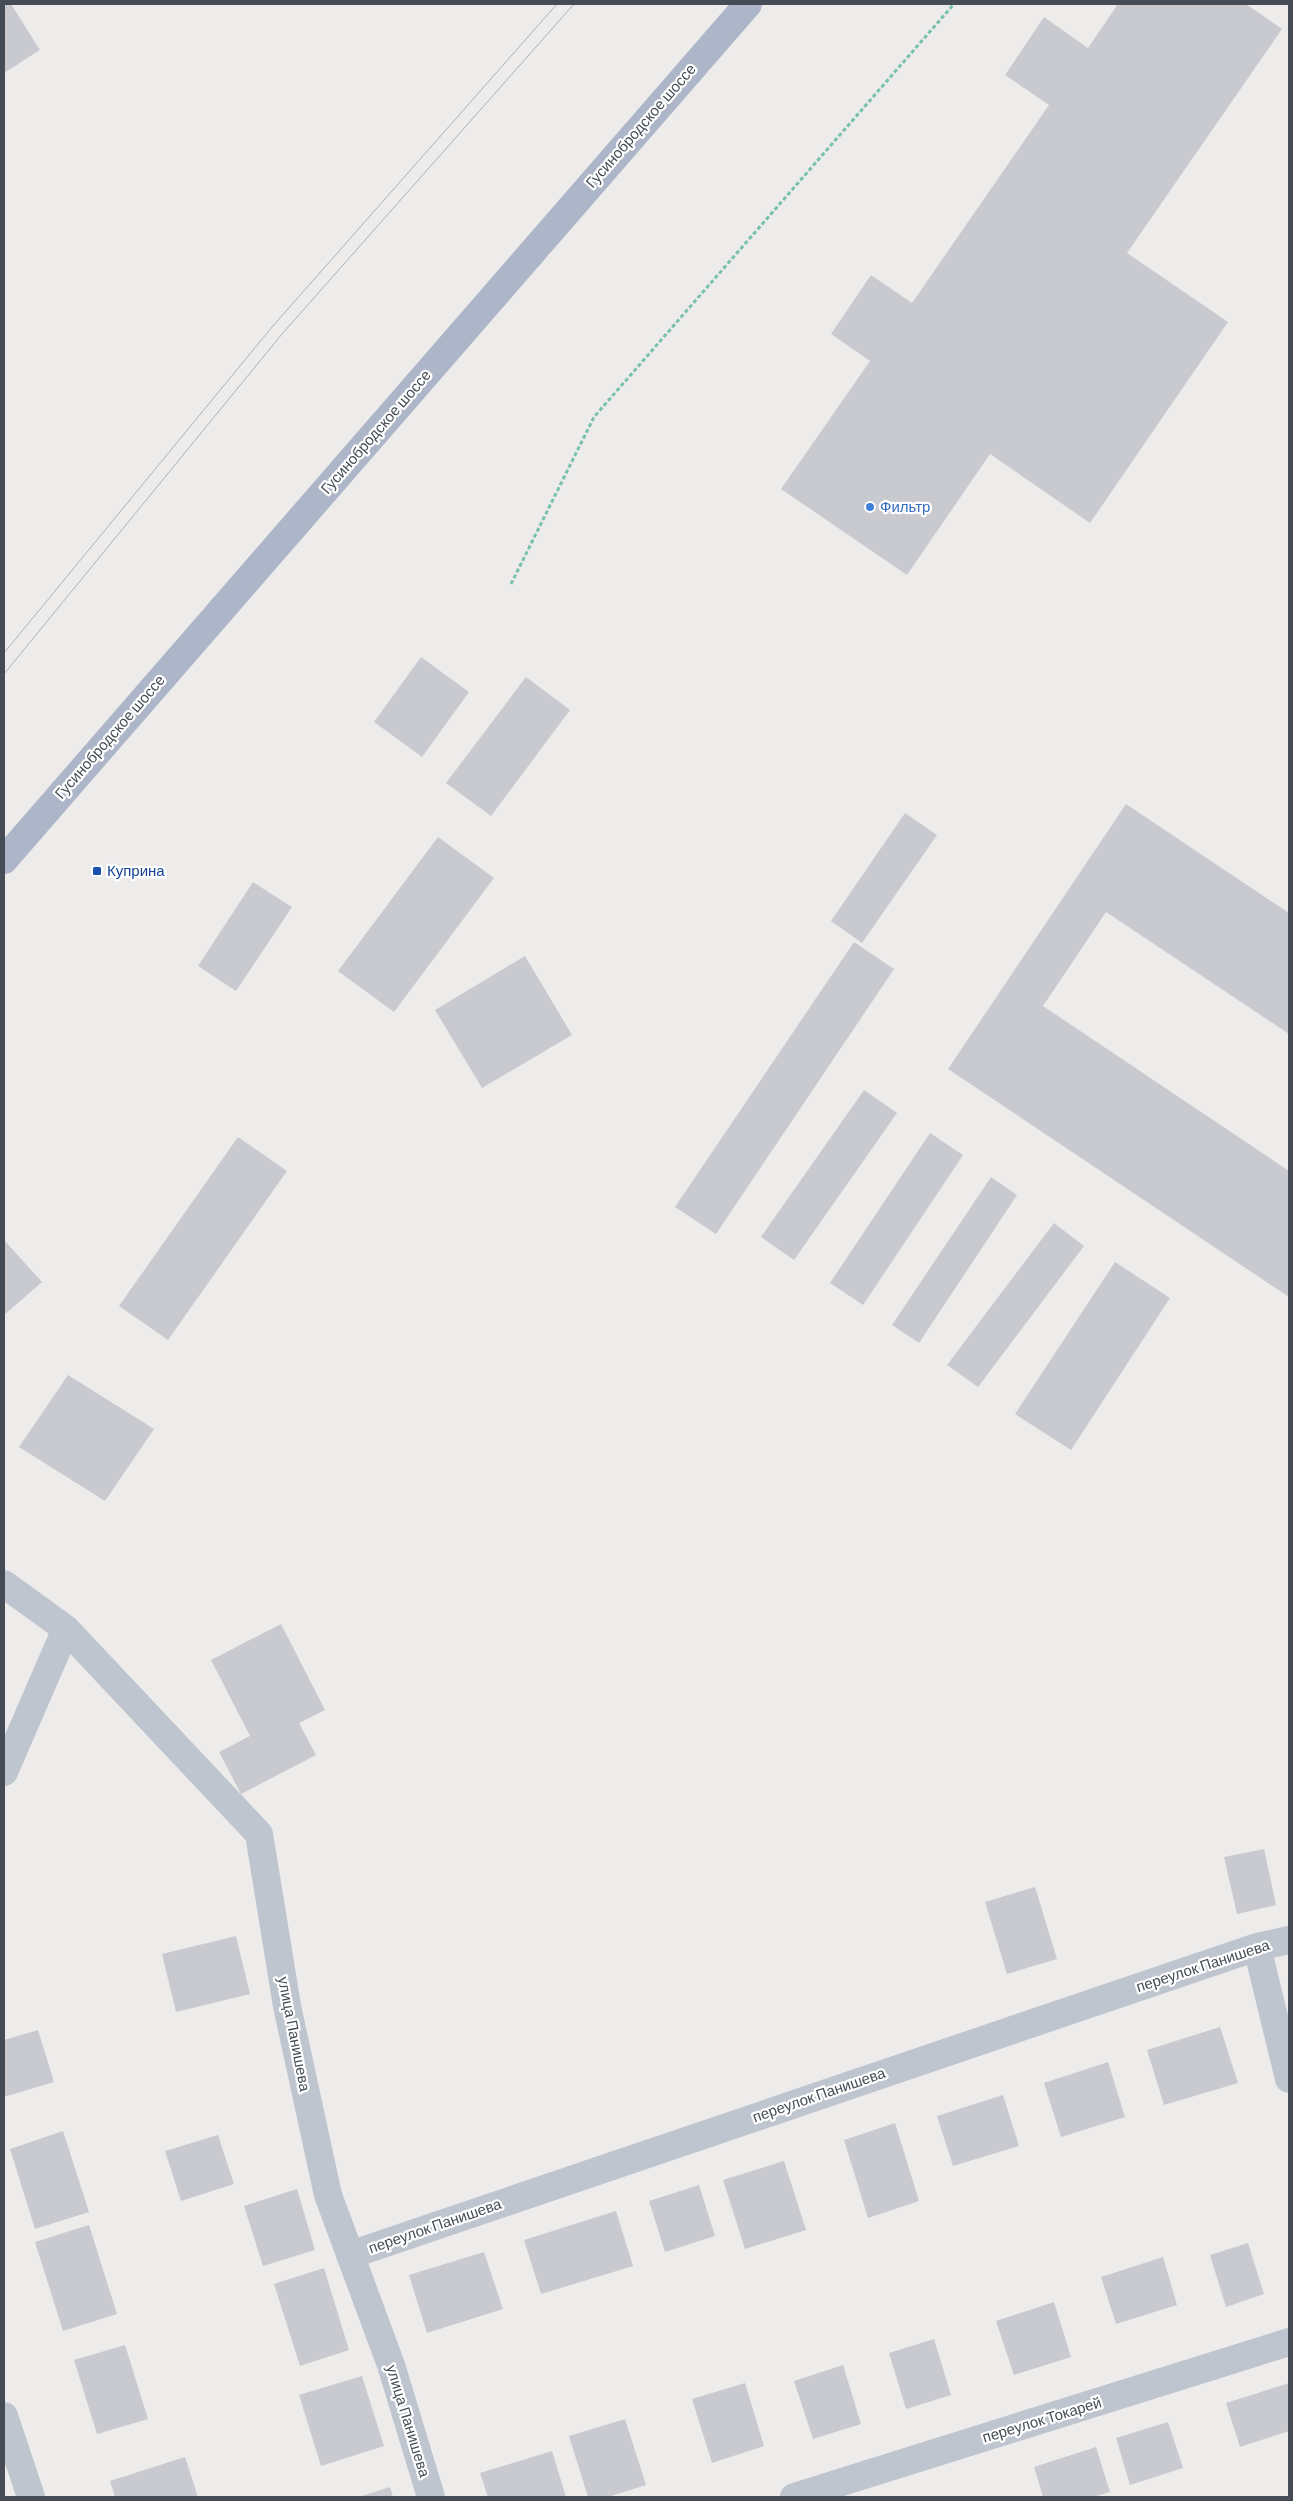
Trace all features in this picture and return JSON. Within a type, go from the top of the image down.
[{"type":"main road","name":"Гусинобродское шоссе","points":[[4,860],[748,4]]},
{"type":"street","name":"улица Панишева","points":[[4,1584],[66,1629],[259,1834],[287,2006],[328,2195],[391,2365],[431,2497]]},
{"type":"street","points":[[4,1772],[66,1629]]},
{"type":"street","name":"переулок Панишева","points":[[350,2255],[1257,1947],[1289,1940]]},
{"type":"street","points":[[1257,1947],[1289,2079]]},
{"type":"street","name":"переулок Токарей","points":[[794,2497],[1289,2342]]},
{"type":"street","points":[[4,2416],[31,2497]]},
{"type":"path","points":[[511,584],[594,417],[954,4]]},
{"type":"building","points":[[4,4],[11,4],[40,50],[4,73]]},
{"type":"building","points":[[1118,4],[1246,4],[1282,29],[1127,253],[1228,322],[1090,523],[990,454],[907,575],[781,489],[870,361],[831,334],[871,275],[912,303],[1049,105],[1005,75],[1044,17],[1088,48]]},
{"type":"building","points":[[421,657],[469,692],[422,757],[374,722]]},
{"type":"building","points":[[526,677],[570,710],[491,816],[446,783]]},
{"type":"building","points":[[1126,804],[1289,913],[1289,1034],[1106,912],[1043,1006],[1289,1171],[1289,1297],[948,1069]]},
{"type":"building","points":[[905,813],[937,835],[862,943],[831,921]]},
{"type":"building","points":[[438,837],[494,878],[394,1012],[338,971]]},
{"type":"building","points":[[253,882],[292,907],[236,991],[198,966]]},
{"type":"building","points":[[854,942],[894,969],[716,1234],[675,1207]]},
{"type":"building","points":[[525,956],[572,1035],[482,1088],[435,1010]]},
{"type":"building","points":[[864,1090],[897,1113],[794,1260],[761,1237]]},
{"type":"building","points":[[930,1133],[963,1155],[863,1305],[830,1283]]},
{"type":"building","points":[[238,1137],[287,1171],[168,1340],[119,1306]]},
{"type":"building","points":[[991,1177],[1017,1195],[919,1343],[892,1325]]},
{"type":"building","points":[[1054,1223],[1084,1246],[978,1387],[947,1365]]},
{"type":"building","points":[[4,1240],[42,1282],[4,1315]]},
{"type":"building","points":[[1115,1262],[1170,1298],[1071,1450],[1015,1414]]},
{"type":"building","points":[[68,1375],[154,1429],[105,1501],[19,1447]]},
{"type":"building","points":[[281,1624],[325,1710],[299,1723],[316,1755],[241,1794],[219,1752],[250,1736],[211,1660]]},
{"type":"building","points":[[1264,1849],[1276,1905],[1237,1914],[1224,1857]]},
{"type":"building","points":[[1035,1887],[1057,1959],[1007,1974],[985,1902]]},
{"type":"building","points":[[236,1936],[250,1994],[176,2012],[162,1954]]},
{"type":"building","points":[[1220,2027],[1238,2083],[1164,2105],[1147,2050]]},
{"type":"building","points":[[38,2030],[54,2082],[4,2097],[4,2040]]},
{"type":"building","points":[[1108,2062],[1125,2117],[1061,2137],[1044,2083]]},
{"type":"building","points":[[1003,2095],[1019,2146],[953,2166],[937,2116]]},
{"type":"building","points":[[895,2123],[919,2201],[868,2218],[844,2140]]},
{"type":"building","points":[[63,2131],[89,2212],[35,2229],[10,2149]]},
{"type":"building","points":[[218,2135],[234,2184],[181,2201],[165,2151]]},
{"type":"building","points":[[784,2161],[806,2230],[745,2249],[723,2180]]},
{"type":"building","points":[[699,2185],[715,2236],[665,2252],[649,2201]]},
{"type":"building","points":[[297,2189],[315,2250],[263,2266],[244,2206]]},
{"type":"building","points":[[616,2211],[633,2266],[541,2294],[524,2240]]},
{"type":"building","points":[[89,2225],[117,2314],[63,2331],[35,2242]]},
{"type":"building","points":[[1248,2243],[1264,2294],[1226,2307],[1210,2255]]},
{"type":"building","points":[[484,2252],[503,2309],[427,2333],[409,2275]]},
{"type":"building","points":[[1163,2257],[1177,2305],[1116,2324],[1101,2277]]},
{"type":"building","points":[[324,2268],[349,2350],[300,2366],[274,2284]]},
{"type":"building","points":[[1054,2302],[1071,2357],[1014,2375],[996,2321]]},
{"type":"building","points":[[934,2339],[951,2395],[906,2409],[889,2353]]},
{"type":"building","points":[[125,2345],[148,2419],[97,2434],[74,2360]]},
{"type":"building","points":[[843,2365],[861,2424],[813,2439],[794,2381]]},
{"type":"building","points":[[362,2376],[384,2446],[321,2466],[299,2395]]},
{"type":"building","points":[[745,2383],[764,2446],[712,2463],[692,2399]]},
{"type":"building","points":[[1289,2383],[1289,2431],[1240,2447],[1226,2403]]},
{"type":"building","points":[[625,2419],[646,2485],[608,2497],[588,2497],[569,2436]]},
{"type":"building","points":[[1168,2422],[1183,2468],[1130,2485],[1116,2438]]},
{"type":"building","points":[[1096,2447],[1110,2492],[1093,2497],[1043,2497],[1034,2467]]},
{"type":"building","points":[[552,2451],[566,2497],[488,2497],[480,2473]]},
{"type":"building","points":[[185,2457],[198,2497],[115,2497],[110,2481]]},
{"type":"building","points":[[390,2487],[393,2497],[359,2497]]},
{"type":"tram line","points":[[4,653],[272,327],[557,4]]},
{"type":"tram line","points":[[4,674],[282,334],[574,4]]},
{"type":"place","name":"Фильтр","points":[[870,507]]},
{"type":"place","name":"Куприна","points":[[97,871]]}]
